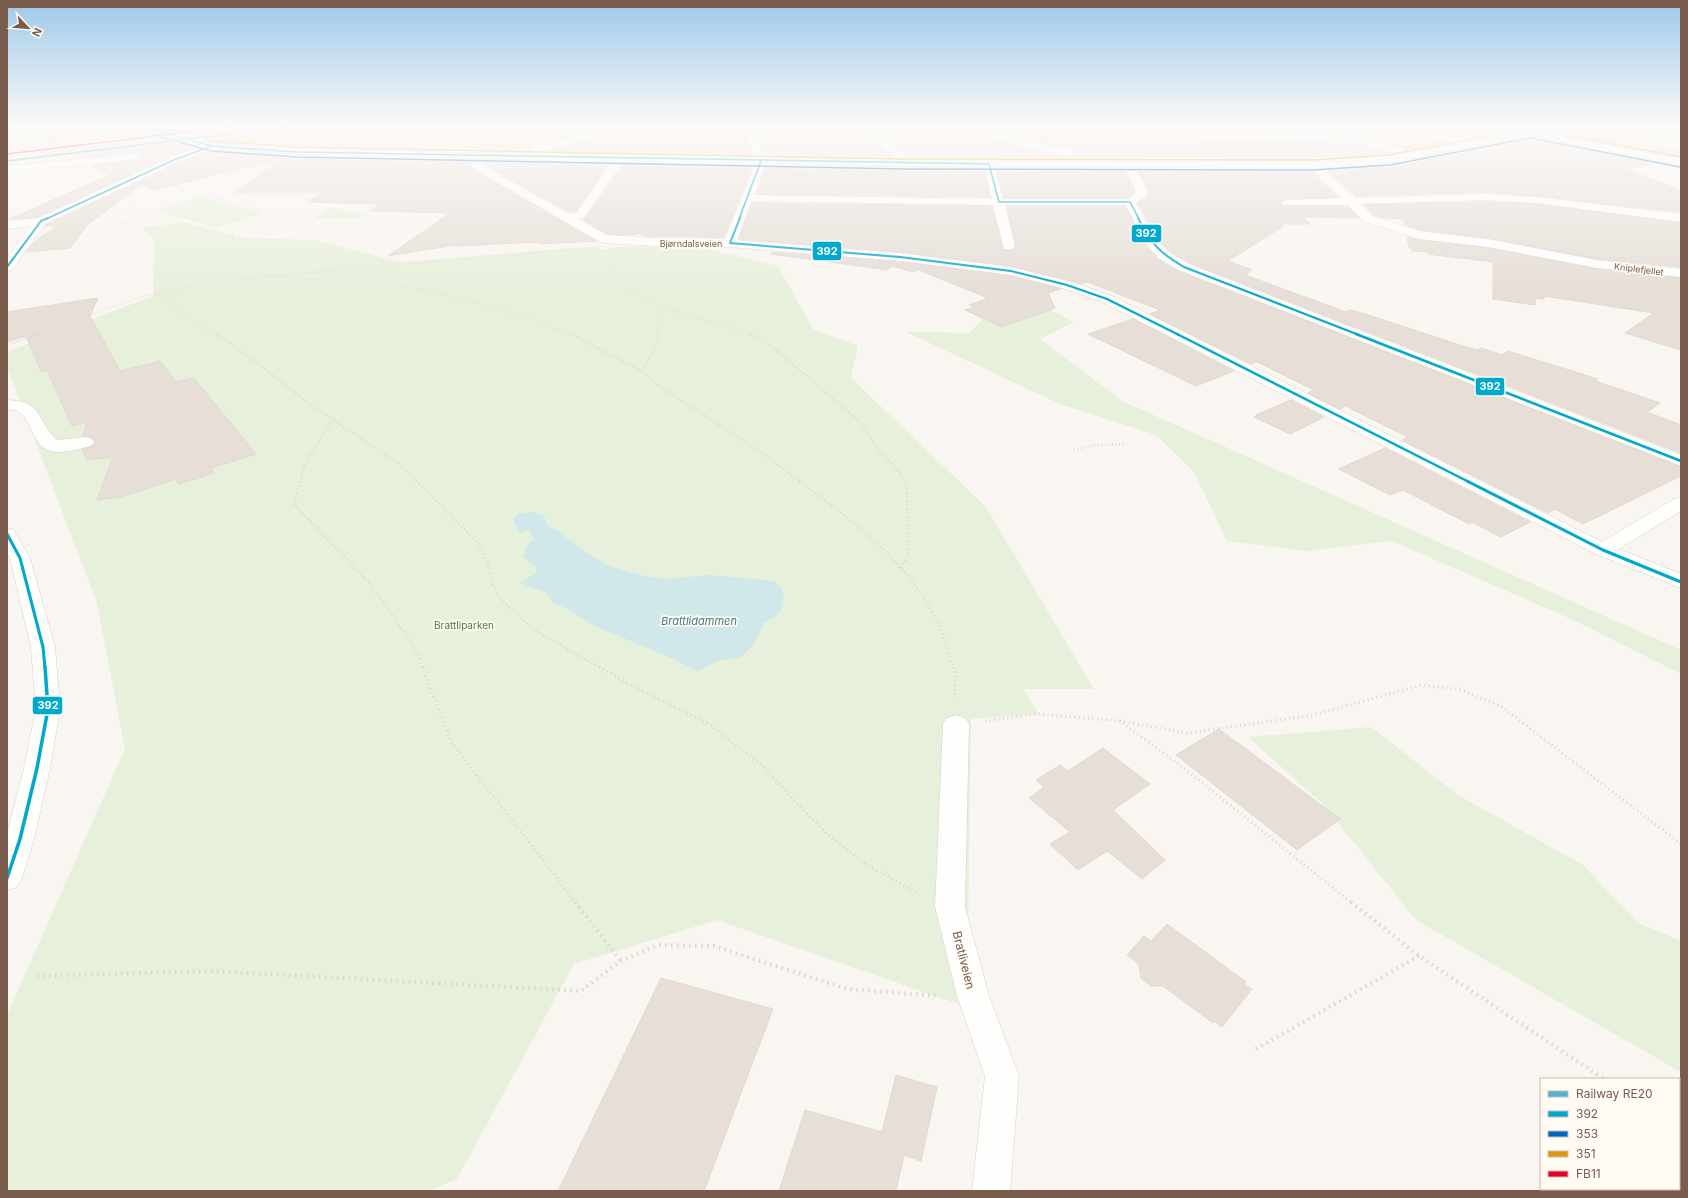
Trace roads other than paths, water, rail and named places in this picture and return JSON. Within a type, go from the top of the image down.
[{"type":"street","points":[[7,225],[42,221],[126,182]]},
{"type":"street","name":"Bjørndalsveien","points":[[504,182],[609,242],[730,243],[900,257],[1011,271],[1067,285],[1107,299],[1603,550],[1681,582]]},
{"type":"street","points":[[568,218],[580,215],[604,182]]},
{"type":"street","points":[[730,243],[753,182]]},
{"type":"street","points":[[994,182],[1009,246]]},
{"type":"street","points":[[747,198],[999,202],[1130,202],[1142,195],[1141,188],[1137,182]]},
{"type":"street","name":"Kniplefjellet","points":[[1331,182],[1352,201],[1356,208],[1369,219],[1419,235],[1488,243],[1597,264],[1681,273]]},
{"type":"street","points":[[1286,203],[1486,197],[1597,207],[1681,218]]},
{"type":"street","points":[[1130,202],[1151,242],[1165,256],[1184,267],[1681,461]]},
{"type":"street","points":[[7,268],[42,221]]},
{"type":"street","points":[[7,406],[15,405],[24,407],[32,413],[41,434],[52,445],[62,446],[85,442]]},
{"type":"street","points":[[1603,550],[1681,503]]},
{"type":"street","points":[[7,534],[20,558],[43,647],[48,709],[37,768],[20,839],[7,878]]},
{"type":"street","name":"Bratliveien","points":[[956,724],[950,907],[973,996],[1002,1076],[991,1191]]},
{"type":"water","name":"Brattlidammen","points":[[532,512],[544,516],[548,527],[557,530],[581,549],[609,566],[648,577],[668,579],[708,575],[775,581],[782,588],[784,596],[781,609],[777,615],[764,623],[754,644],[740,658],[718,661],[697,671],[669,657],[592,625],[570,610],[553,603],[547,593],[520,583],[536,573],[536,567],[523,557],[528,544],[534,539],[529,530],[519,533],[513,519],[518,514]]},
{"type":"park label","name":"Brattliparken","points":[[464,625]]}]
